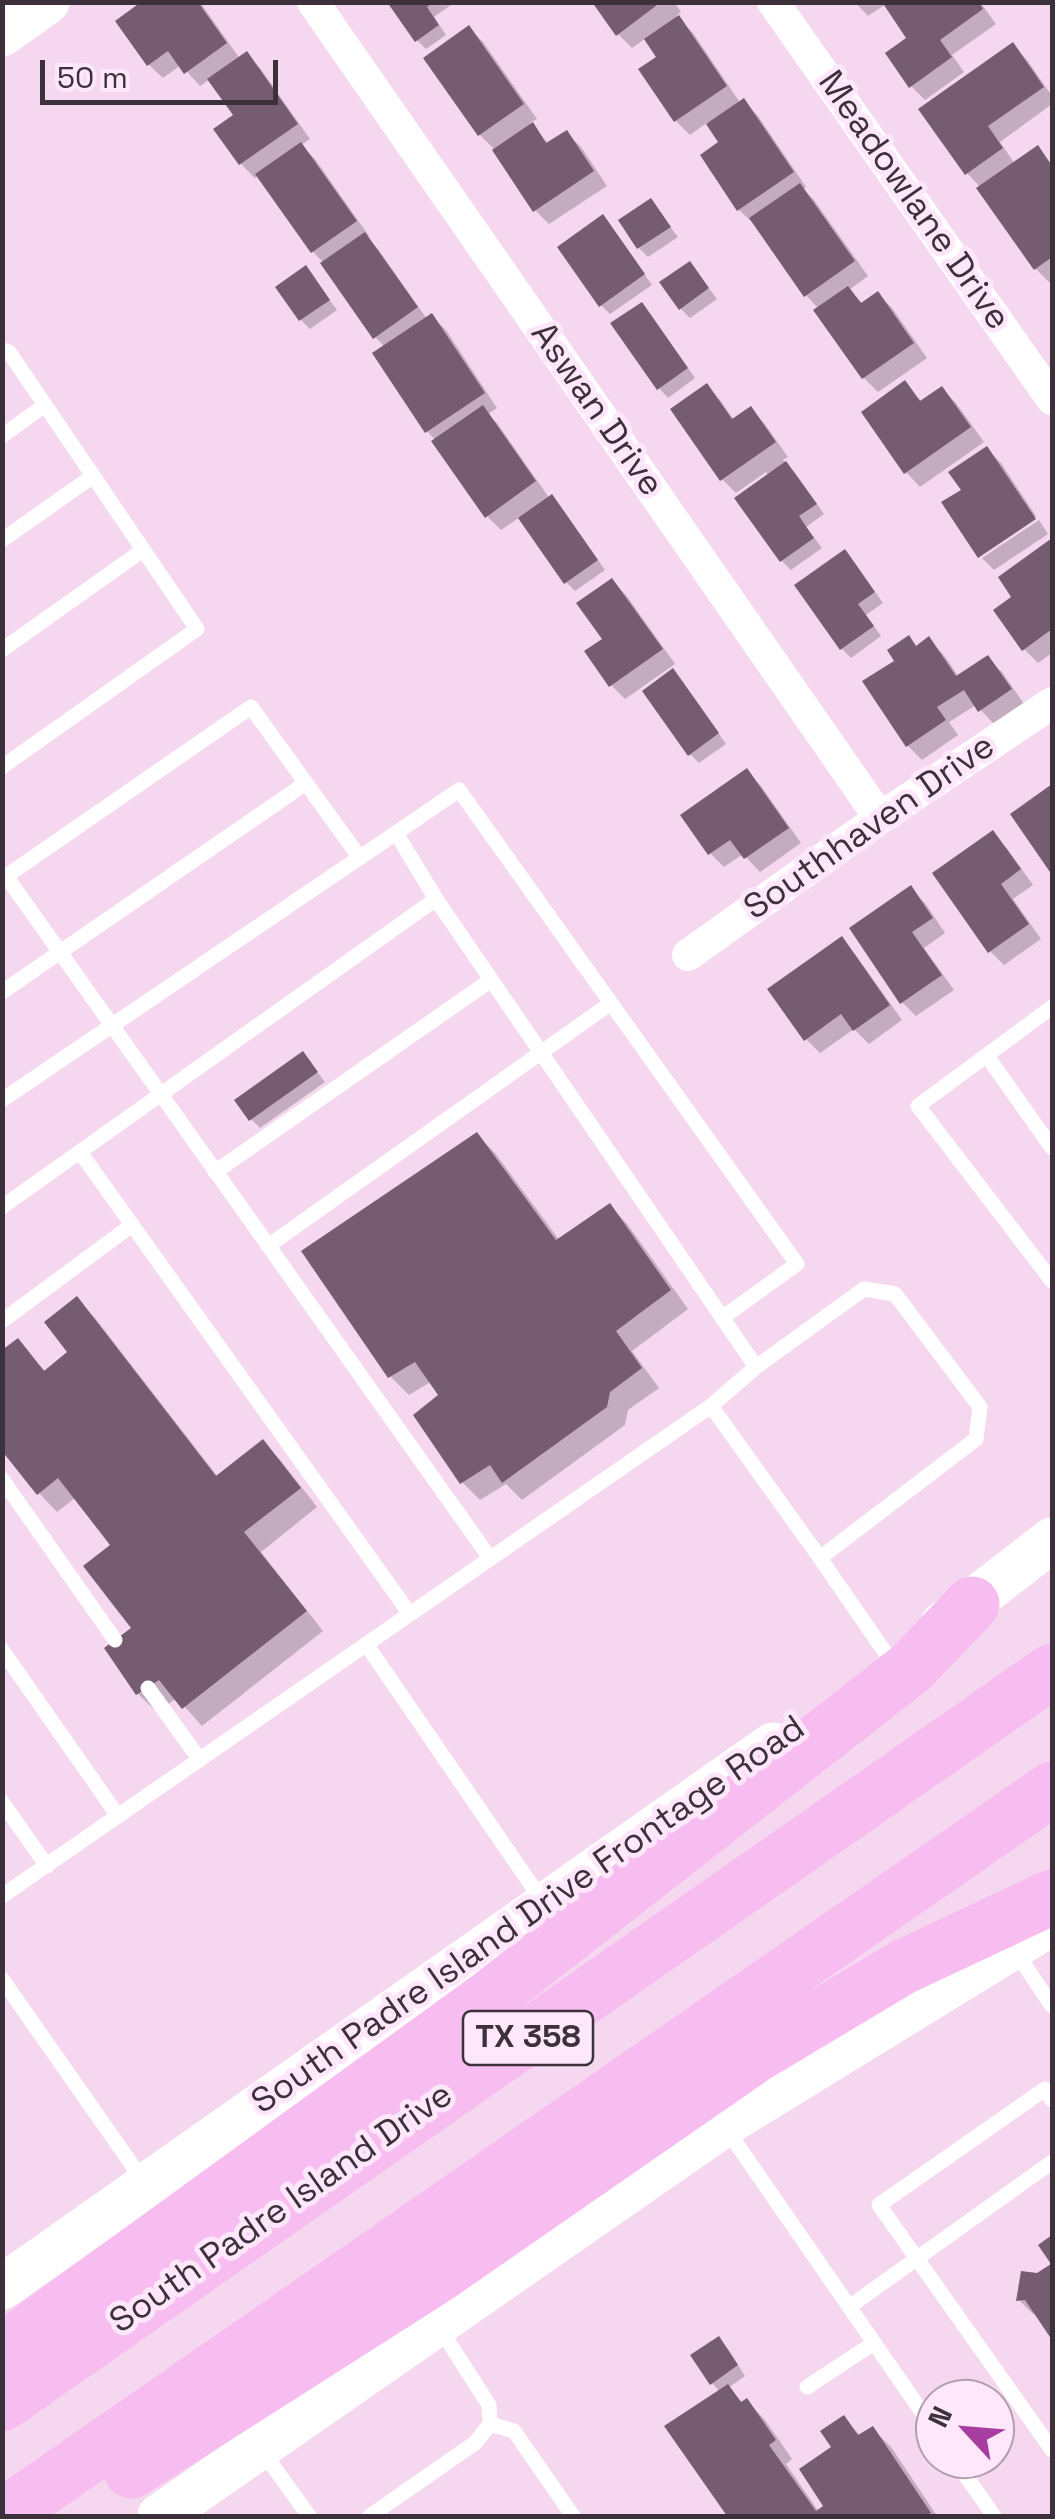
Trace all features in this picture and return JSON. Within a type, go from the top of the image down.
[{"type":"highway","points":[[2,2351],[490,1997],[912,1667],[972,1604]]},
{"type":"highway","name":"South Padre Island Drive","points":[[2,2404],[1052,1671]]},
{"type":"highway","name":"TX 358","points":[[3,2516],[1052,1788]]},
{"type":"highway","points":[[50,2516],[120,2478],[440,2274],[756,2055],[903,1967],[1052,1897]]},
{"type":"main road","points":[[2,34],[47,2]]},
{"type":"main road","name":"South Padre Island Drive Frontage Road","points":[[2,2286],[891,1662],[1052,1540]]},
{"type":"main road","points":[[170,2514],[260,2446],[723,2125],[1052,1923]]},
{"type":"street","name":"Aswan Drive","points":[[313,2],[880,818]]},
{"type":"street","name":"Meadowlane Drive","points":[[773,2],[1052,399]]},
{"type":"street","name":"Southhaven Drive","points":[[688,955],[880,818],[1052,703]]},
{"type":"lane","points":[[2,350],[9,352],[198,629],[2,767]]},
{"type":"lane","points":[[2,436],[45,405]]},
{"type":"lane","points":[[2,540],[93,476]]},
{"type":"lane","points":[[2,650],[143,550]]},
{"type":"lane","points":[[360,858],[251,707],[4,878],[62,952],[490,1558]]},
{"type":"lane","points":[[2,992],[306,783]]},
{"type":"lane","points":[[2,1100],[459,790],[796,1264],[722,1318]]},
{"type":"lane","points":[[396,833],[491,980],[756,1366]]},
{"type":"lane","points":[[2,1207],[436,898]]},
{"type":"lane","points":[[215,1172],[491,980]]},
{"type":"lane","points":[[268,1246],[611,1003]]},
{"type":"lane","points":[[1052,1006],[918,1106],[1052,1281]]},
{"type":"lane","points":[[987,1056],[1052,1148]]},
{"type":"lane","points":[[80,1152],[410,1614]]},
{"type":"lane","points":[[2,1321],[132,1225]]},
{"type":"lane","points":[[2,1896],[711,1406],[756,1366],[864,1289],[895,1294],[980,1407],[976,1439],[820,1558]]},
{"type":"lane","points":[[711,1406],[891,1662]]},
{"type":"lane","points":[[2,1479],[115,1640]]},
{"type":"lane","points":[[366,1644],[546,1905]]},
{"type":"lane","points":[[2,1650],[118,1816]]},
{"type":"lane","points":[[148,1688],[200,1760]]},
{"type":"lane","points":[[2,1802],[47,1866]]},
{"type":"lane","points":[[1012,1947],[1052,2006]]},
{"type":"lane","points":[[2,1979],[146,2186]]},
{"type":"lane","points":[[1050,2090],[879,2205],[1052,2450]]},
{"type":"lane","points":[[723,2125],[915,2402]]},
{"type":"lane","points":[[849,2306],[1052,2162]]},
{"type":"lane","points":[[370,2516],[475,2444],[490,2424],[489,2405],[437,2324]]},
{"type":"lane","points":[[807,2387],[874,2343]]},
{"type":"lane","points":[[490,2424],[514,2431],[572,2516]]},
{"type":"lane","points":[[260,2446],[310,2516]]},
{"type":"lane","points":[[968,2479],[994,2516]]},
{"type":"building","points":[[141,2],[198,2],[227,43],[184,74],[168,51],[147,66],[115,21]]},
{"type":"building","points":[[387,2],[433,2],[427,7],[439,25],[415,42]]},
{"type":"building","points":[[592,2],[661,2],[616,36]]},
{"type":"building","points":[[882,2],[979,2],[983,9],[940,40],[952,57],[909,88],[885,53],[906,38]]},
{"type":"building","points":[[679,15],[727,86],[674,122],[638,69],[656,57],[644,39]]},
{"type":"building","points":[[469,25],[524,104],[478,136],[423,58]]},
{"type":"building","points":[[1013,42],[1044,87],[988,126],[1003,148],[965,175],[918,109]]},
{"type":"building","points":[[247,51],[298,124],[239,165],[213,129],[233,115],[207,79]]},
{"type":"building","points":[[744,98],[794,172],[737,211],[700,155],[718,142],[706,124]]},
{"type":"building","points":[[533,122],[546,143],[567,130],[594,171],[533,212],[492,150]]},
{"type":"building","points":[[301,142],[357,221],[311,253],[255,174]]},
{"type":"building","points":[[1038,145],[1052,166],[1052,257],[1034,270],[976,188]]},
{"type":"building","points":[[800,183],[855,261],[804,297],[749,218]]},
{"type":"building","points":[[651,198],[671,227],[637,249],[618,220]]},
{"type":"building","points":[[603,214],[645,274],[599,307],[557,247]]},
{"type":"building","points":[[365,232],[418,307],[373,339],[320,263]]},
{"type":"building","points":[[690,261],[709,288],[679,310],[659,282]]},
{"type":"building","points":[[306,265],[330,300],[299,321],[275,287]]},
{"type":"building","points":[[848,286],[861,303],[878,291],[914,343],[862,379],[813,310]]},
{"type":"building","points":[[642,302],[688,368],[657,390],[610,323]]},
{"type":"building","points":[[432,313],[485,393],[425,433],[372,353]]},
{"type":"building","points":[[905,380],[920,401],[942,386],[971,427],[904,474],[861,412]]},
{"type":"building","points":[[707,383],[732,419],[751,406],[776,442],[720,481],[670,409]]},
{"type":"building","points":[[483,405],[536,481],[485,518],[431,441]]},
{"type":"building","points":[[987,446],[1036,519],[978,558],[941,502],[961,490],[948,472]]},
{"type":"building","points":[[786,461],[817,504],[799,516],[814,538],[780,562],[734,498]]},
{"type":"building","points":[[552,494],[598,560],[564,584],[518,518]]},
{"type":"building","points":[[1052,538],[1052,629],[1022,651],[993,610],[1011,597],[998,577]]},
{"type":"building","points":[[845,549],[875,592],[858,604],[874,626],[840,650],[794,585]]},
{"type":"building","points":[[612,578],[663,649],[609,687],[584,651],[602,639],[576,603]]},
{"type":"building","points":[[909,635],[916,646],[929,636],[956,676],[988,655],[1012,689],[978,712],[964,690],[937,707],[946,720],[906,747],[862,681],[894,661],[887,650]]},
{"type":"building","points":[[673,668],[719,733],[688,756],[642,691]]},
{"type":"building","points":[[747,768],[789,828],[744,859],[730,840],[708,855],[680,815]]},
{"type":"building","points":[[1052,784],[1052,875],[1010,814]]},
{"type":"building","points":[[993,830],[1021,869],[1001,884],[1029,924],[988,953],[932,873]]},
{"type":"building","points":[[911,885],[933,918],[912,932],[942,975],[900,1004],[849,928]]},
{"type":"building","points":[[842,936],[890,1005],[853,1031],[841,1014],[804,1041],[767,989]]},
{"type":"building","points":[[303,1051],[318,1072],[249,1121],[234,1100]]},
{"type":"building","points":[[477,1132],[556,1240],[610,1203],[671,1290],[616,1331],[642,1368],[610,1392],[607,1407],[502,1483],[490,1465],[460,1484],[413,1415],[438,1395],[415,1362],[388,1378],[301,1251]]},
{"type":"building","points":[[77,1296],[216,1476],[263,1439],[301,1488],[244,1532],[307,1611],[182,1709],[159,1680],[136,1695],[104,1648],[131,1628],[83,1566],[110,1545],[58,1478],[37,1495],[2,1451],[2,1350],[18,1338],[44,1371],[67,1352],[44,1322]]},
{"type":"building","points":[[1052,2235],[1052,2340],[1025,2300],[1016,2301],[1021,2271],[1037,2273],[1051,2264],[1038,2245]]},
{"type":"building","points":[[719,2336],[738,2365],[710,2385],[690,2355]]},
{"type":"building","points":[[728,2384],[741,2402],[747,2398],[776,2440],[769,2445],[816,2511],[823,2506],[799,2469],[831,2447],[820,2431],[844,2415],[858,2435],[873,2426],[931,2513],[727,2516],[664,2426]]}]
